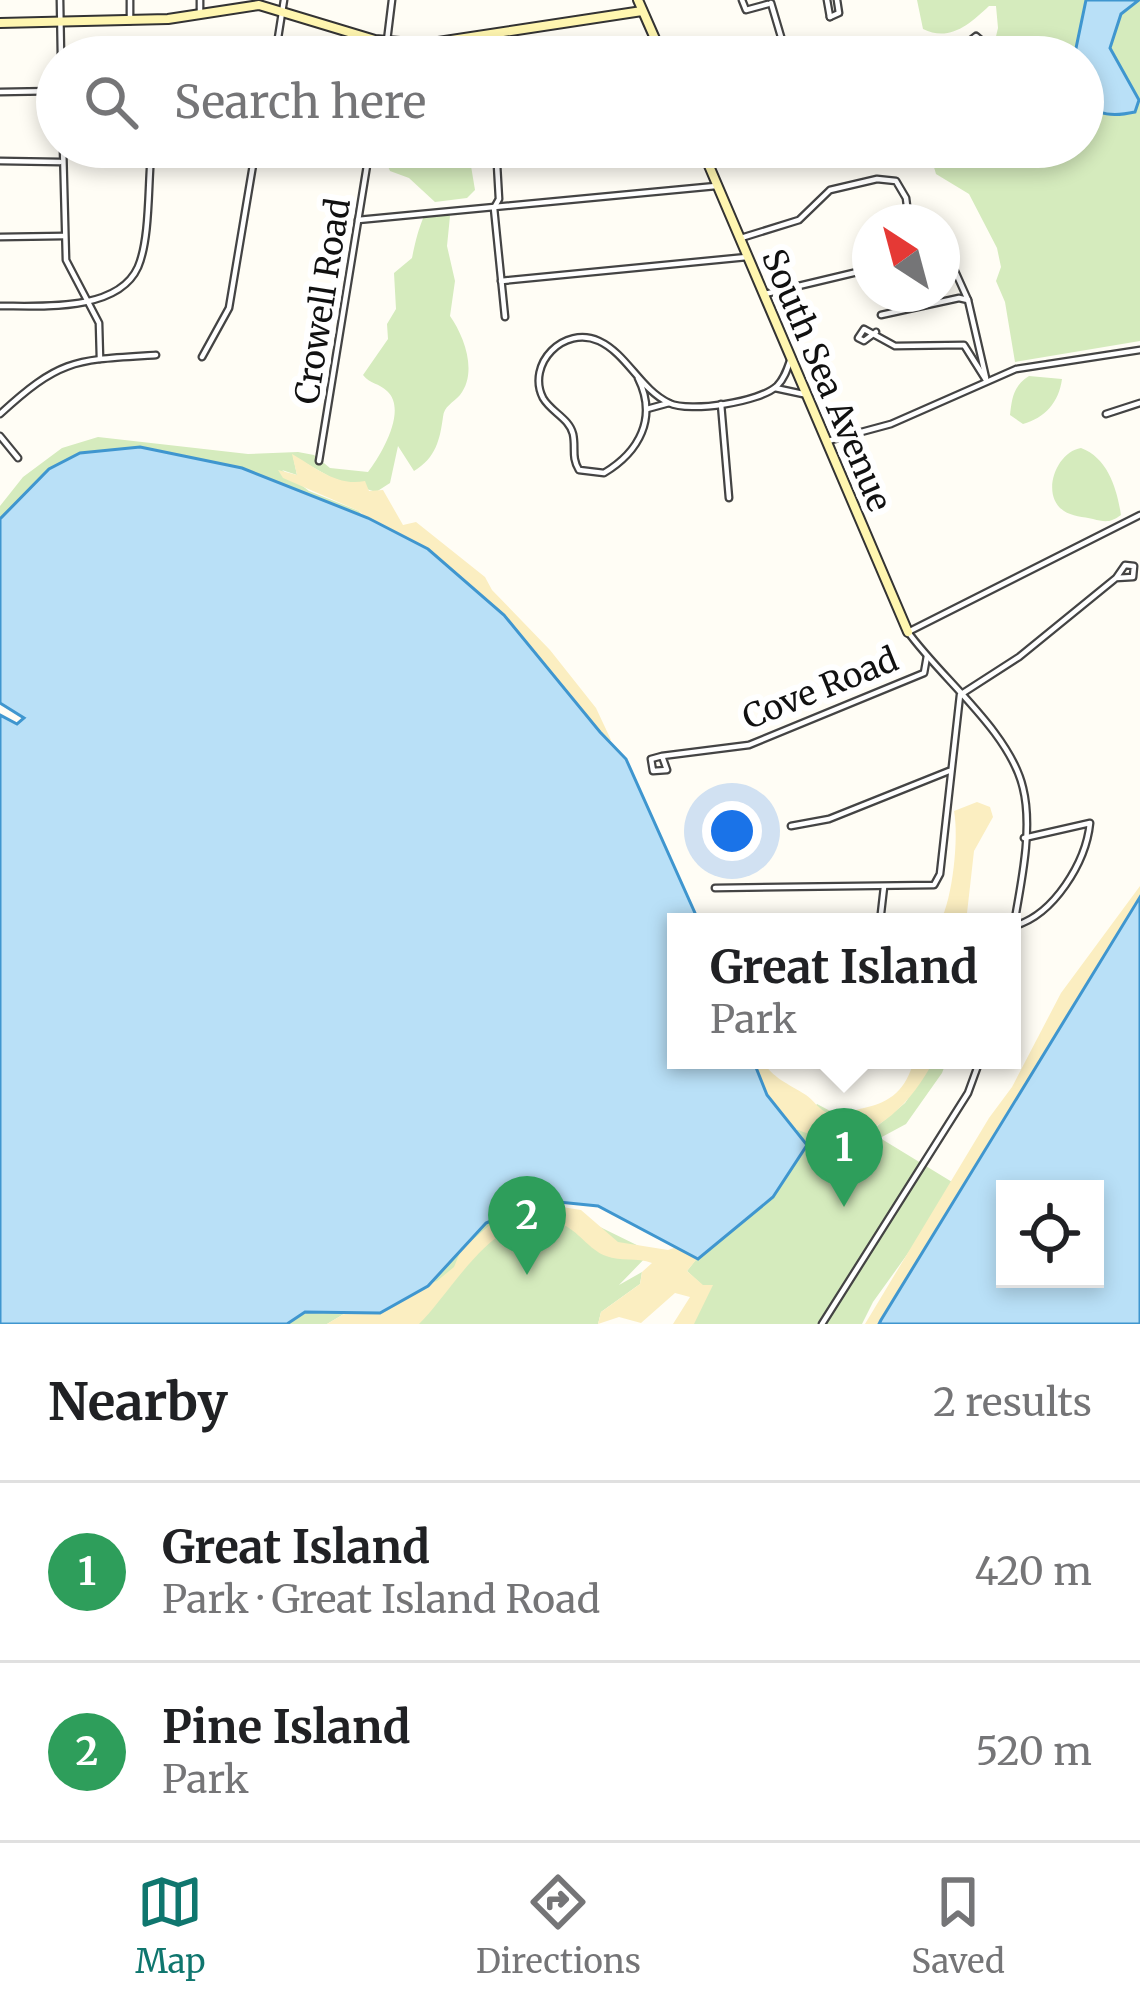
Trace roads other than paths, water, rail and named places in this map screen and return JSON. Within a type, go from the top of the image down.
[{"type":"street","points":[[60,0],[60,36]]},
{"type":"street","points":[[130,0],[130,21]]},
{"type":"street","points":[[200,0],[200,13]]},
{"type":"street","points":[[388,36],[392,0]]},
{"type":"street","points":[[638,0],[654,36]]},
{"type":"street","points":[[742,0],[746,10],[770,1],[783,36]]},
{"type":"street","points":[[827,0],[833,17],[839,13],[837,0]]},
{"type":"street","points":[[0,23],[130,21],[284,5],[370,36]]},
{"type":"street","points":[[278,36],[284,5]]},
{"type":"street","points":[[476,36],[642,10]]},
{"type":"street","points":[[0,92],[36,91]]},
{"type":"street","points":[[0,161],[36,162]]},
{"type":"street","points":[[63,168],[69,272],[99,322],[100,358]]},
{"type":"street","points":[[0,306],[61,304],[116,290],[136,270],[149,168]]},
{"type":"street","points":[[202,357],[229,308],[252,168]]},
{"type":"street","name":"Crowell Road","points":[[319,461],[367,168]]},
{"type":"street","points":[[497,168],[499,199],[494,208],[505,317]]},
{"type":"street","name":"South Sea Avenue","points":[[710,168],[908,632]]},
{"type":"street","points":[[741,238],[799,220],[830,190],[886,178],[900,184],[905,204]]},
{"type":"street","points":[[358,220],[718,186]]},
{"type":"street","points":[[0,237],[64,236]]},
{"type":"street","points":[[501,281],[749,257]]},
{"type":"street","points":[[765,294],[852,273]]},
{"type":"street","points":[[960,286],[968,300],[986,380]]},
{"type":"street","points":[[881,315],[968,300]]},
{"type":"street","points":[[876,332],[895,346],[964,345],[986,380]]},
{"type":"street","points":[[638,378],[647,410],[644,432],[626,460],[604,473],[585,474],[575,466],[570,427],[544,398],[539,377],[542,363],[556,346],[571,338],[605,345],[669,404],[721,404],[776,388],[809,394]]},
{"type":"street","points":[[828,441],[910,417],[986,380],[1031,366],[1140,350]]},
{"type":"street","points":[[776,388],[791,353]]},
{"type":"street","points":[[0,414],[57,368],[100,358],[156,355]]},
{"type":"street","points":[[1106,414],[1140,403]]},
{"type":"street","points":[[647,410],[669,404]]},
{"type":"street","points":[[721,404],[729,498]]},
{"type":"street","points":[[0,436],[18,458]]},
{"type":"street","points":[[1015,913],[1025,797],[1016,767],[908,632],[1140,515]]},
{"type":"street","points":[[960,695],[1019,657],[1116,578]]},
{"type":"street","name":"Cove Road","points":[[924,673],[927,656]]},
{"type":"street","name":"Cove Road","points":[[662,756],[749,745],[924,673],[941,673]]},
{"type":"street","points":[[715,888],[931,886],[940,874],[960,695]]},
{"type":"street","points":[[791,826],[830,819],[952,770]]},
{"type":"street","points":[[1021,923],[1067,883],[1088,839],[1090,823],[1024,838]]},
{"type":"street","points":[[881,913],[884,887]]},
{"type":"street","points":[[822,1324],[968,1093],[977,1069]]},
{"type":"water","points":[[1086,0],[1139,0],[1121,14],[1110,48],[1139,100],[1135,112],[1104,113],[1104,36],[1079,36]]},
{"type":"water","points":[[140,447],[242,468],[368,518],[428,549],[504,615],[626,759],[695,913],[667,913],[667,1069],[757,1069],[767,1095],[807,1145],[773,1197],[698,1259],[598,1206],[539,1200],[486,1223],[428,1286],[380,1313],[305,1312],[287,1324],[0,1324],[0,715],[17,724],[24,718],[0,703],[0,519],[49,469],[80,453]]},
{"type":"water","points":[[1140,897],[1140,1324],[879,1324]]},
{"type":"place","name":"Great Island","points":[[844,1207]]},
{"type":"place","name":"Pine Island","points":[[527,1275]]}]
